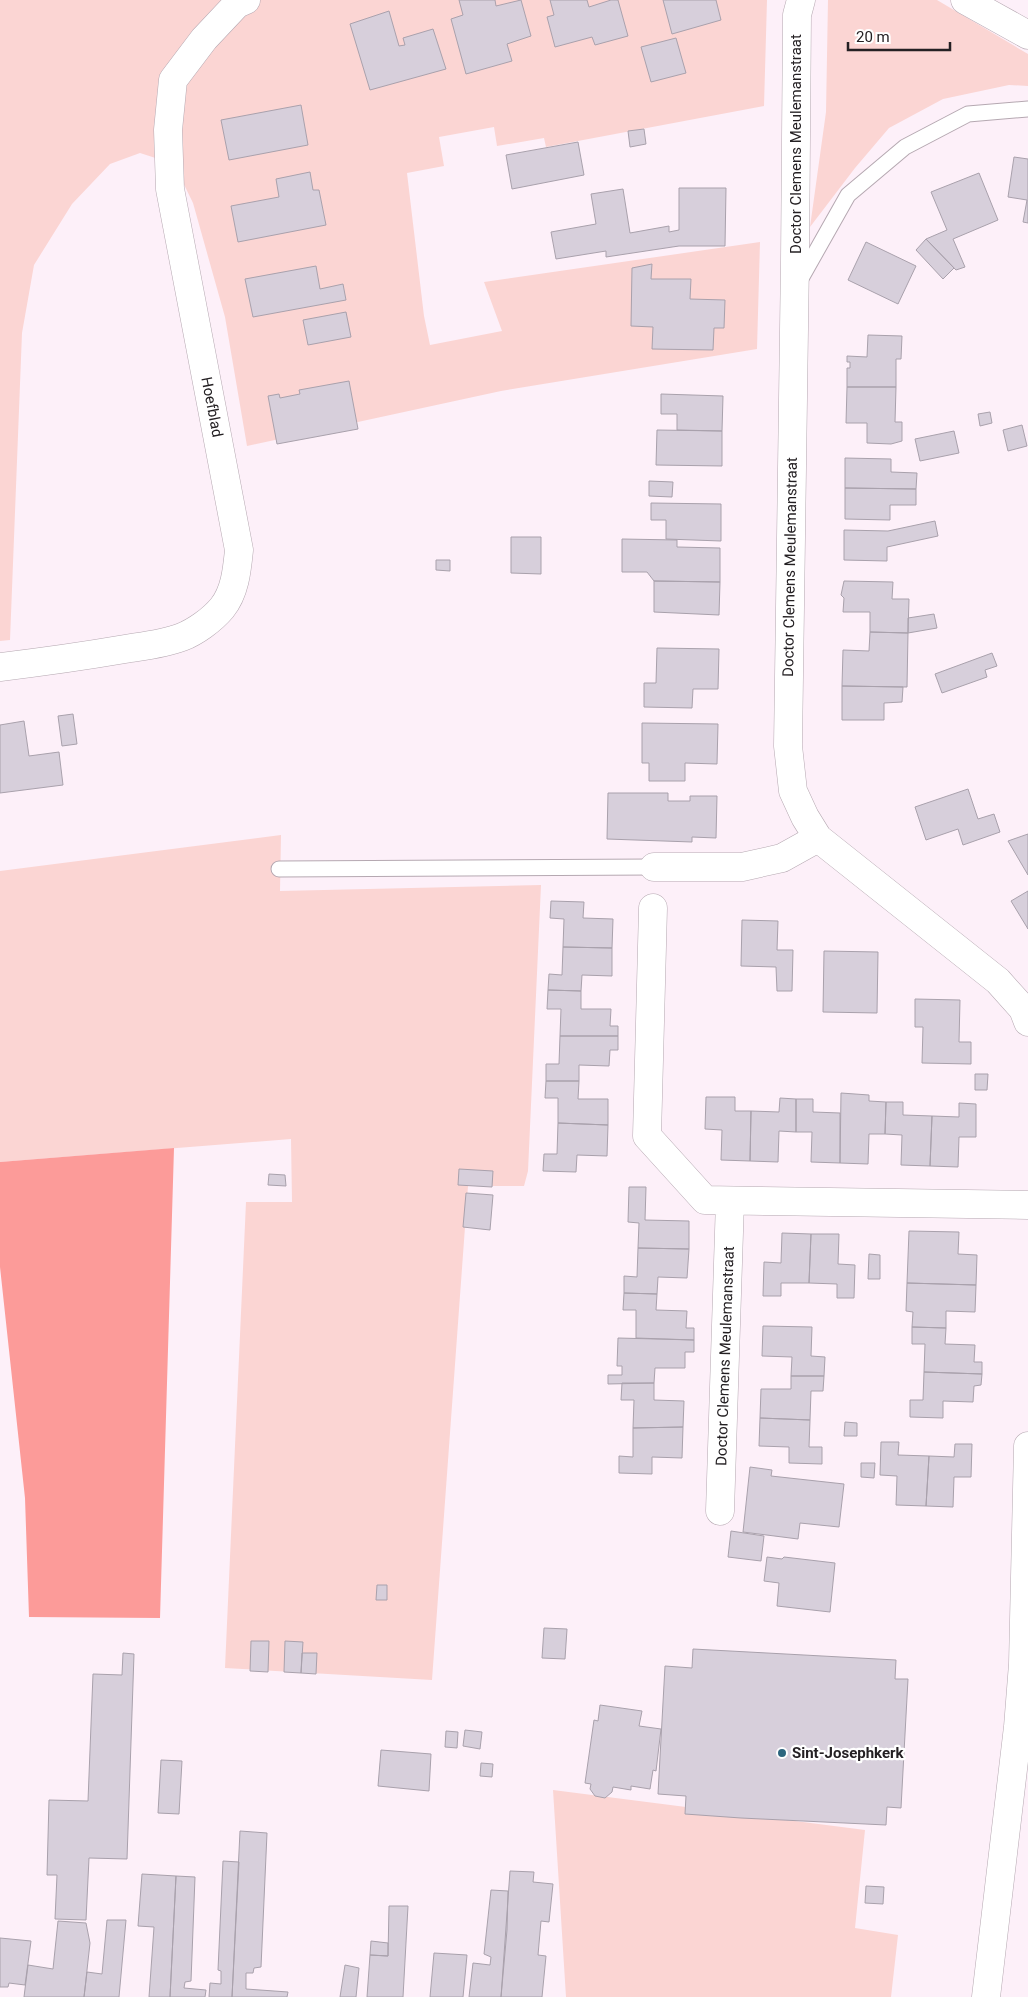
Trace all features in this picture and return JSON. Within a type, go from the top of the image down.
[{"type":"street","name":"Hoefblad","points":[[0,667],[154,644],[182,637],[205,624],[221,608],[236,578],[239,550],[170,189],[168,130],[173,80],[204,39],[237,4],[246,0]]},
{"type":"street","name":"Doctor Clemens Meulemanstraat","points":[[801,0],[797,15],[788,746],[793,791],[805,817],[818,838],[998,981],[1023,1009],[1028,1022]]},
{"type":"street","points":[[965,0],[1028,35]]},
{"type":"street","points":[[654,867],[742,867],[782,858],[818,838]]},
{"type":"street","points":[[653,908],[647,1136],[705,1200],[1028,1205]]},
{"type":"street","name":"Doctor Clemens Meulemanstraat","points":[[720,1511],[730,1201]]},
{"type":"street","points":[[986,1997],[1023,1728],[1028,1446]]},
{"type":"lane","name":"Doctor Clemens Meulemanstraat","points":[[794,289],[848,195],[905,147],[968,114],[1028,109]]},
{"type":"lane","points":[[279,869],[654,867]]},
{"type":"shaded area","points":[[0,0],[767,0],[764,106],[546,147],[544,138],[497,146],[494,127],[439,137],[444,166],[407,173],[424,316],[430,345],[502,331],[484,282],[760,242],[757,349],[501,391],[247,446],[225,317],[193,203],[174,164],[140,153],[110,164],[72,204],[34,265],[22,333],[10,640],[0,641]]},
{"type":"shaded area","points":[[828,0],[937,0],[1028,54],[1028,86],[1009,85],[943,99],[889,128],[855,168],[810,227],[826,112]]},
{"type":"shaded area","points":[[281,835],[280,891],[541,885],[528,1171],[524,1186],[468,1186],[432,1680],[225,1668],[246,1202],[292,1202],[291,1139],[0,1162],[0,871]]},
{"type":"shaded area","points":[[174,1148],[160,1618],[29,1617],[25,1498],[0,1267],[0,1162]]},
{"type":"shaded area","points":[[553,1790],[865,1830],[855,1928],[898,1935],[891,1997],[566,1997]]},
{"type":"building","points":[[459,0],[495,0],[496,6],[521,0],[531,36],[507,44],[512,61],[466,74],[451,19],[463,15]]},
{"type":"building","points":[[550,0],[587,0],[589,7],[611,0],[618,0],[628,36],[595,45],[592,37],[555,47],[547,17],[554,15]]},
{"type":"building","points":[[663,0],[716,0],[721,20],[672,34]]},
{"type":"building","points":[[389,11],[399,46],[405,45],[403,38],[433,29],[446,69],[370,90],[350,24]]},
{"type":"building","points":[[676,38],[686,73],[651,82],[641,47]]},
{"type":"building","points":[[301,105],[308,145],[229,160],[221,120]]},
{"type":"building","points":[[644,129],[646,144],[630,147],[628,131]]},
{"type":"building","points":[[578,142],[584,175],[512,189],[506,155]]},
{"type":"building","points":[[1014,157],[1028,159],[1028,223],[1023,222],[1027,200],[1008,197]]},
{"type":"building","points":[[310,172],[313,190],[319,190],[326,225],[238,242],[231,206],[279,197],[276,179]]},
{"type":"building","points":[[979,173],[998,220],[953,239],[965,267],[956,270],[926,239],[947,230],[931,192]]},
{"type":"building","points":[[679,188],[726,188],[725,246],[679,246],[606,257],[606,251],[556,259],[551,232],[596,224],[591,194],[623,189],[630,233],[669,226],[669,232],[679,230]]},
{"type":"building","points":[[926,239],[954,268],[943,279],[916,250]]},
{"type":"building","points":[[866,242],[916,266],[898,304],[848,280]]},
{"type":"building","points":[[652,264],[651,279],[691,279],[690,299],[725,300],[724,328],[714,328],[713,350],[652,349],[653,327],[631,326],[632,268]]},
{"type":"building","points":[[316,266],[320,289],[343,284],[346,300],[253,317],[245,279]]},
{"type":"building","points":[[346,312],[351,337],[308,345],[303,320]]},
{"type":"building","points":[[868,335],[902,336],[901,359],[896,359],[896,387],[847,387],[847,368],[850,368],[850,362],[847,362],[847,356],[867,357]]},
{"type":"building","points":[[349,381],[358,429],[277,444],[268,396],[279,394],[280,398],[300,394],[299,390]]},
{"type":"building","points":[[847,387],[896,387],[895,422],[902,422],[902,441],[891,444],[867,443],[867,423],[846,423]]},
{"type":"building","points":[[661,394],[723,396],[722,431],[677,430],[677,414],[661,414]]},
{"type":"building","points":[[990,412],[992,423],[980,426],[978,414]]},
{"type":"building","points":[[1022,425],[1027,446],[1008,451],[1003,430]]},
{"type":"building","points":[[657,430],[722,431],[722,466],[656,465]]},
{"type":"building","points":[[954,431],[959,453],[920,461],[915,439]]},
{"type":"building","points":[[845,458],[891,459],[891,472],[917,473],[916,489],[845,488]]},
{"type":"building","points":[[649,481],[673,482],[672,497],[649,496]]},
{"type":"building","points":[[845,488],[916,489],[916,505],[890,505],[890,520],[845,519]]},
{"type":"building","points":[[651,503],[721,504],[721,541],[666,539],[666,520],[651,520]]},
{"type":"building","points":[[935,521],[938,536],[887,547],[887,561],[844,560],[844,530],[888,531]]},
{"type":"building","points":[[511,537],[541,537],[541,574],[511,573]]},
{"type":"building","points":[[622,539],[677,540],[677,547],[720,548],[720,582],[654,581],[647,572],[622,572]]},
{"type":"building","points":[[436,560],[450,560],[450,571],[436,570]]},
{"type":"building","points":[[654,581],[720,582],[719,615],[654,612]]},
{"type":"building","points":[[844,581],[893,582],[892,599],[909,599],[908,633],[870,632],[870,612],[843,612],[844,598],[841,595]]},
{"type":"building","points":[[934,614],[937,628],[908,633],[908,618]]},
{"type":"building","points":[[870,632],[908,633],[907,687],[842,686],[843,650],[869,651]]},
{"type":"building","points":[[657,648],[719,649],[718,689],[693,689],[692,708],[644,707],[644,683],[656,683]]},
{"type":"building","points":[[992,653],[997,666],[985,670],[987,677],[942,693],[935,674]]},
{"type":"building","points":[[842,686],[903,687],[902,702],[884,703],[884,720],[842,720]]},
{"type":"building","points":[[73,714],[77,744],[62,746],[58,716]]},
{"type":"building","points":[[24,721],[29,756],[59,752],[63,785],[0,793],[0,725]]},
{"type":"building","points":[[642,723],[718,724],[717,764],[685,763],[685,781],[649,781],[649,763],[642,763]]},
{"type":"building","points":[[968,789],[978,819],[994,814],[1000,832],[963,845],[958,829],[926,840],[915,807]]},
{"type":"building","points":[[608,793],[668,793],[668,801],[690,801],[690,796],[717,796],[716,838],[692,837],[692,842],[607,839]]},
{"type":"building","points":[[1028,834],[1028,875],[1008,841]]},
{"type":"building","points":[[1028,891],[1028,929],[1011,901]]},
{"type":"building","points":[[551,901],[584,902],[583,918],[613,919],[612,948],[563,947],[564,919],[550,918]]},
{"type":"building","points":[[742,920],[778,921],[777,950],[793,950],[792,991],[777,991],[776,967],[741,966]]},
{"type":"building","points":[[563,947],[612,948],[612,976],[582,975],[581,991],[548,990],[549,974],[562,975]]},
{"type":"building","points":[[824,951],[878,952],[877,1013],[823,1012]]},
{"type":"building","points":[[548,990],[581,991],[581,1009],[611,1009],[610,1026],[618,1026],[618,1036],[560,1036],[561,1009],[547,1009]]},
{"type":"building","points":[[915,999],[960,1000],[959,1042],[971,1042],[971,1064],[922,1063],[923,1027],[915,1027]]},
{"type":"building","points":[[560,1036],[618,1036],[618,1050],[610,1050],[609,1066],[579,1065],[579,1081],[546,1081],[546,1064],[559,1064]]},
{"type":"building","points":[[975,1074],[988,1074],[987,1090],[975,1090]]},
{"type":"building","points":[[546,1081],[579,1081],[578,1099],[608,1099],[608,1125],[558,1123],[558,1098],[545,1098]]},
{"type":"building","points":[[841,1093],[869,1095],[869,1101],[886,1102],[885,1134],[869,1134],[868,1164],[840,1163]]},
{"type":"building","points":[[706,1097],[735,1097],[735,1111],[751,1111],[750,1161],[721,1160],[722,1130],[705,1129]]},
{"type":"building","points":[[780,1098],[796,1099],[796,1132],[779,1131],[778,1162],[750,1161],[751,1111],[779,1112]]},
{"type":"building","points":[[796,1099],[813,1099],[813,1112],[840,1113],[840,1163],[811,1162],[812,1132],[796,1132]]},
{"type":"building","points":[[886,1102],[903,1102],[903,1115],[932,1116],[930,1166],[901,1165],[902,1135],[885,1134]]},
{"type":"building","points":[[959,1103],[976,1104],[976,1137],[959,1137],[958,1167],[930,1166],[932,1116],[959,1117]]},
{"type":"building","points":[[558,1123],[608,1125],[607,1156],[577,1155],[576,1172],[543,1171],[544,1154],[557,1154]]},
{"type":"building","points":[[459,1169],[493,1171],[492,1187],[458,1185]]},
{"type":"building","points":[[269,1174],[285,1175],[286,1186],[268,1185]]},
{"type":"building","points":[[629,1187],[646,1187],[645,1220],[689,1221],[689,1249],[638,1248],[639,1223],[628,1222]]},
{"type":"building","points":[[466,1193],[493,1195],[490,1230],[463,1227]]},
{"type":"building","points":[[909,1231],[959,1232],[958,1254],[977,1255],[976,1285],[907,1283]]},
{"type":"building","points":[[782,1233],[811,1234],[809,1283],[781,1283],[781,1296],[763,1296],[764,1262],[781,1263]]},
{"type":"building","points":[[811,1234],[839,1234],[838,1264],[855,1265],[854,1298],[837,1298],[837,1284],[809,1283]]},
{"type":"building","points":[[638,1248],[689,1249],[687,1278],[658,1277],[657,1294],[624,1293],[624,1276],[637,1277]]},
{"type":"building","points":[[869,1254],[880,1255],[880,1279],[868,1279]]},
{"type":"building","points":[[907,1283],[976,1285],[975,1312],[946,1311],[946,1328],[912,1327],[913,1312],[906,1311]]},
{"type":"building","points":[[624,1293],[657,1294],[656,1310],[687,1311],[686,1328],[694,1328],[694,1340],[636,1338],[636,1310],[623,1310]]},
{"type":"building","points":[[763,1326],[812,1327],[811,1356],[825,1357],[824,1376],[791,1376],[792,1357],[762,1356]]},
{"type":"building","points":[[912,1327],[946,1328],[945,1344],[975,1345],[974,1362],[982,1362],[982,1374],[924,1372],[925,1344],[912,1344]]},
{"type":"building","points":[[618,1338],[694,1340],[694,1352],[685,1352],[685,1368],[655,1368],[654,1383],[608,1384],[608,1375],[622,1375],[622,1366],[617,1366]]},
{"type":"building","points":[[924,1372],[982,1374],[981,1385],[974,1386],[973,1402],[943,1401],[943,1418],[910,1417],[910,1400],[923,1400]]},
{"type":"building","points":[[791,1376],[824,1376],[823,1391],[811,1391],[810,1420],[760,1418],[761,1389],[791,1389]]},
{"type":"building","points":[[622,1383],[654,1383],[654,1400],[684,1401],[683,1427],[633,1428],[634,1400],[621,1400]]},
{"type":"building","points":[[760,1418],[810,1420],[809,1447],[822,1447],[822,1464],[789,1463],[789,1447],[759,1446]]},
{"type":"building","points":[[845,1422],[857,1423],[857,1436],[844,1436]]},
{"type":"building","points":[[683,1427],[682,1458],[652,1457],[652,1474],[619,1473],[619,1456],[633,1457],[633,1428]]},
{"type":"building","points":[[881,1442],[899,1442],[898,1455],[929,1456],[926,1506],[896,1505],[897,1476],[880,1475]]},
{"type":"building","points":[[955,1444],[972,1444],[971,1477],[954,1477],[953,1507],[926,1506],[929,1456],[954,1457]]},
{"type":"building","points":[[861,1463],[875,1463],[874,1478],[861,1477]]},
{"type":"building","points":[[750,1467],[772,1470],[771,1476],[844,1484],[839,1527],[800,1523],[798,1539],[743,1532]]},
{"type":"building","points":[[731,1531],[764,1536],[761,1561],[728,1557]]},
{"type":"building","points":[[767,1557],[835,1563],[830,1612],[777,1606],[779,1583],[764,1581]]},
{"type":"building","points":[[377,1585],[387,1585],[387,1600],[376,1600]]},
{"type":"building","points":[[544,1628],[567,1629],[565,1659],[542,1658]]},
{"type":"building","points":[[251,1641],[269,1641],[268,1672],[250,1671]]},
{"type":"building","points":[[285,1641],[303,1642],[301,1673],[284,1672]]},
{"type":"building","name":"Sint-Josephkerk","points":[[693,1649],[896,1660],[895,1679],[908,1679],[901,1808],[887,1807],[886,1825],[741,1818],[685,1814],[686,1796],[658,1794],[665,1666],[692,1668]]},
{"type":"building","points":[[123,1653],[134,1654],[127,1859],[89,1858],[86,1920],[55,1919],[57,1875],[47,1875],[49,1800],[88,1801],[93,1674],[122,1675]]},
{"type":"building","points":[[302,1653],[317,1653],[316,1674],[301,1673]]},
{"type":"building","points":[[600,1705],[642,1711],[639,1726],[661,1729],[656,1771],[653,1770],[650,1789],[631,1786],[631,1790],[613,1787],[612,1792],[605,1798],[595,1796],[590,1789],[591,1784],[585,1783],[594,1720],[598,1721]]},
{"type":"building","points":[[465,1730],[482,1732],[480,1749],[463,1746]]},
{"type":"building","points":[[446,1731],[458,1732],[457,1748],[445,1747]]},
{"type":"building","points":[[381,1750],[431,1754],[429,1791],[378,1786]]},
{"type":"building","points":[[161,1760],[182,1761],[179,1814],[158,1813]]},
{"type":"building","points":[[481,1763],[493,1764],[492,1777],[480,1776]]},
{"type":"building","points":[[240,1831],[267,1833],[261,1967],[254,1968],[253,1973],[246,1973],[246,1989],[288,1992],[287,1997],[232,1997]]},
{"type":"building","points":[[223,1861],[239,1862],[232,1997],[209,1997],[210,1983],[221,1984],[221,1971],[218,1970]]},
{"type":"building","points":[[510,1871],[534,1872],[533,1882],[553,1884],[549,1922],[541,1921],[538,1955],[546,1956],[542,1997],[501,1997]]},
{"type":"building","points":[[142,1874],[176,1876],[170,1997],[149,1997],[154,1927],[138,1926]]},
{"type":"building","points":[[176,1876],[195,1877],[191,1981],[185,1982],[184,1988],[206,1990],[205,1997],[170,1997]]},
{"type":"building","points":[[866,1886],[884,1887],[883,1904],[865,1903]]},
{"type":"building","points":[[491,1890],[508,1891],[507,1930],[501,1997],[469,1997],[473,1963],[490,1965],[491,1957],[484,1954]]},
{"type":"building","points":[[389,1906],[408,1906],[403,1997],[367,1997],[370,1955],[388,1956]]},
{"type":"building","points":[[107,1920],[126,1920],[119,1997],[84,1997],[87,1972],[102,1974]]},
{"type":"building","points":[[58,1921],[86,1923],[90,1943],[84,1997],[24,1997],[28,1965],[53,1969]]},
{"type":"building","points":[[0,1938],[31,1941],[25,1985],[9,1983],[8,1987],[0,1987]]},
{"type":"building","points":[[371,1941],[388,1943],[388,1956],[370,1955]]},
{"type":"building","points":[[434,1953],[467,1955],[463,1997],[430,1997]]},
{"type":"building","points":[[345,1965],[359,1968],[356,1997],[340,1997]]},
{"type":"place","name":"Sint-Josephkerk","points":[[782,1753]]}]
